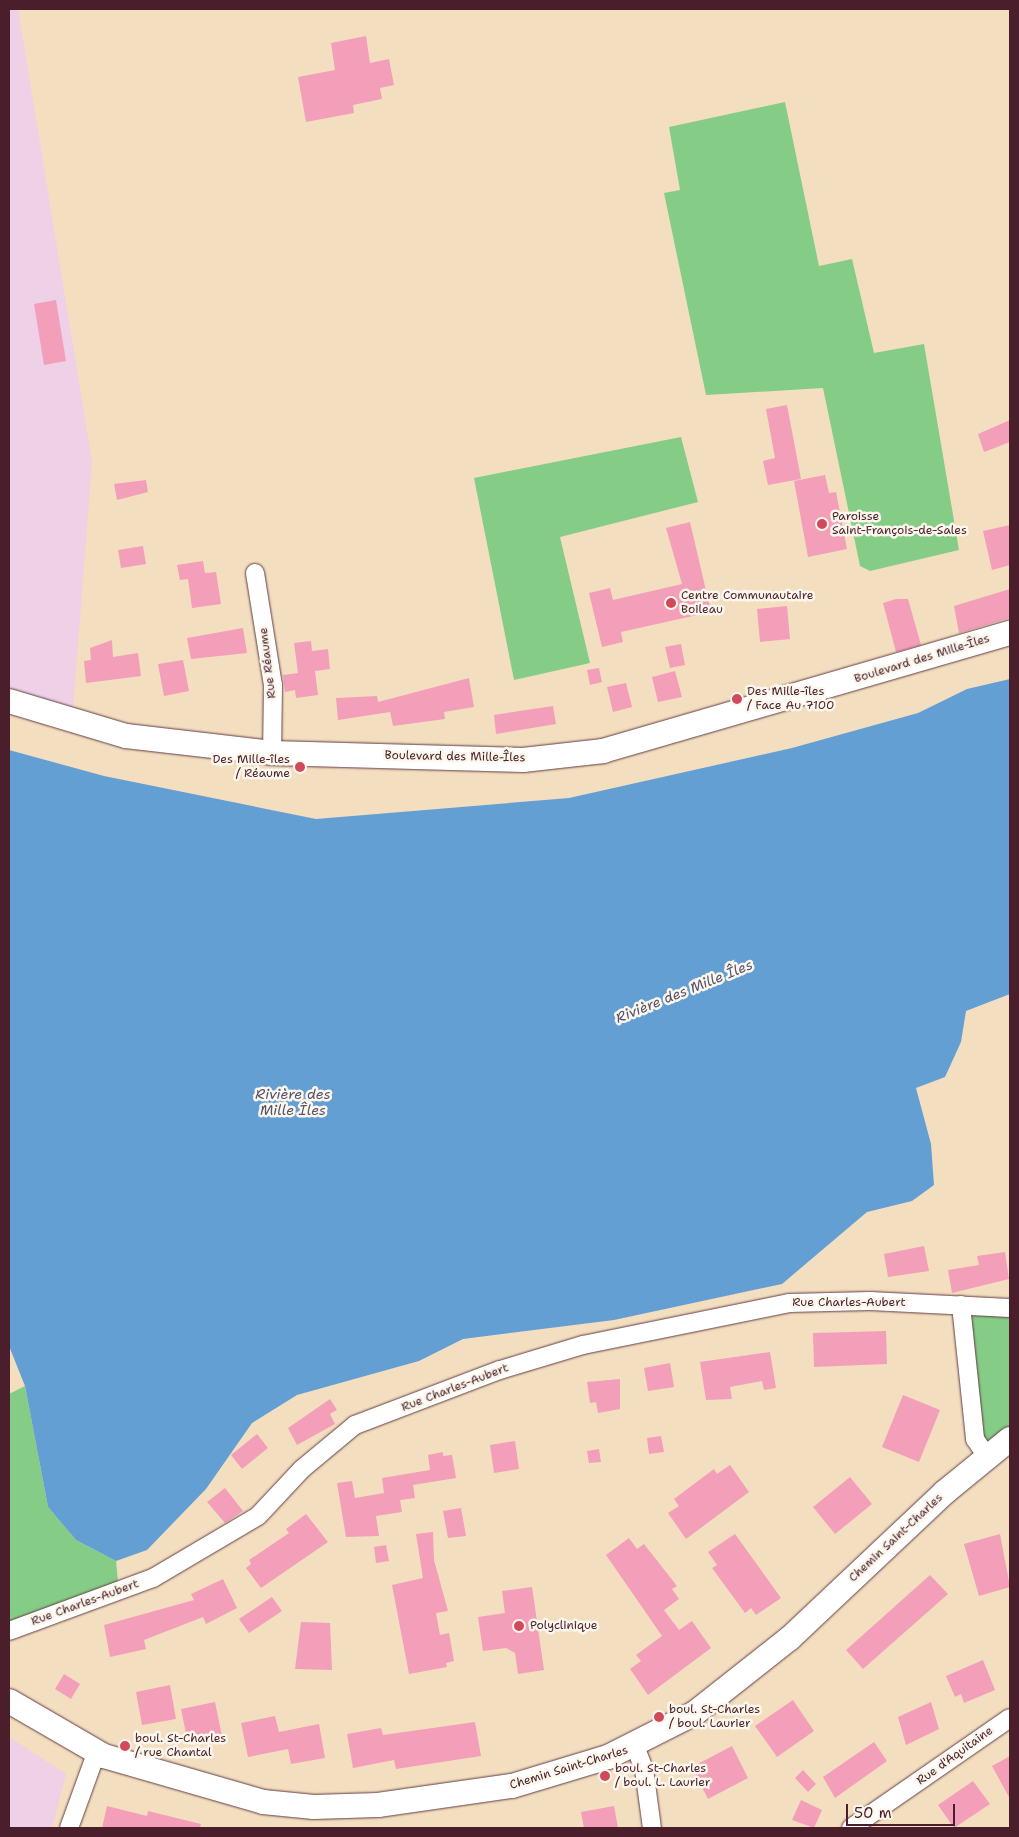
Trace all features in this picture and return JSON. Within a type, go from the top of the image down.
[{"type":"main road","name":"Boulevard des Mille-Îles","points":[[9,701],[126,736],[272,753],[523,760],[603,751],[1010,633]]},
{"type":"main road","name":"Chemin Saint-Charles","points":[[9,1701],[97,1751],[202,1787],[263,1802],[314,1807],[469,1795],[549,1776],[635,1746],[696,1713],[758,1666],[987,1457],[1010,1439]]},
{"type":"street","name":"Rue Réaume","points":[[255,573],[273,685],[272,753]]},
{"type":"street","name":"Rue Charles-Aubert","points":[[9,1631],[120,1593],[186,1560],[258,1516],[302,1469],[355,1425],[500,1370],[583,1345],[789,1303],[960,1305],[1010,1308]]},
{"type":"street","points":[[960,1305],[976,1439],[987,1457]]},
{"type":"street","name":"Rue d'Aquitaine","points":[[850,1828],[1010,1718]]},
{"type":"street","points":[[635,1746],[644,1769],[652,1828]]},
{"type":"street","points":[[69,1828],[97,1751]]},
{"type":"shaded area","points":[[9,9],[18,9],[92,462],[73,709],[9,687]]},
{"type":"shaded area","points":[[9,1737],[66,1774],[52,1828],[9,1828]]},
{"type":"green space","points":[[785,102],[819,266],[852,259],[874,353],[924,344],[959,550],[870,571],[860,566],[823,388],[706,395],[664,193],[680,190],[669,127]]},
{"type":"green space","points":[[681,437],[698,502],[560,537],[590,663],[514,680],[474,478]]},
{"type":"green space","points":[[961,1305],[1010,1308],[1010,1449],[990,1463],[978,1431]]},
{"type":"green space","points":[[25,1386],[48,1507],[76,1540],[116,1561],[118,1582],[9,1623],[9,1394]]},
{"type":"water","name":"Rivière des Mille Îles","points":[[1010,679],[1010,994],[966,1011],[961,1042],[945,1077],[916,1088],[931,1144],[934,1185],[912,1201],[867,1212],[782,1284],[614,1320],[463,1339],[419,1361],[297,1395],[252,1423],[206,1489],[147,1550],[116,1561],[76,1540],[48,1507],[25,1386],[9,1346],[9,750],[104,776],[316,819],[569,798],[792,748],[918,713],[967,689]]},
{"type":"building","points":[[366,36],[370,63],[389,59],[394,85],[380,88],[382,99],[353,105],[354,113],[306,122],[298,77],[335,70],[331,43]]},
{"type":"building","points":[[56,300],[66,361],[44,365],[34,304]]},
{"type":"building","points":[[787,405],[801,479],[768,485],[763,461],[775,458],[766,409]]},
{"type":"building","points":[[1010,420],[1010,442],[984,452],[978,434]]},
{"type":"building","name":"Paroisse Saint-François-de-Sales","points":[[825,475],[829,493],[836,492],[847,549],[808,557],[794,481]]},
{"type":"building","points":[[146,480],[148,492],[117,500],[114,484]]},
{"type":"building","points":[[690,522],[711,612],[621,632],[623,642],[602,647],[589,593],[610,588],[613,600],[682,584],[666,528]]},
{"type":"building","points":[[1010,525],[1010,565],[992,570],[983,531]]},
{"type":"building","points":[[143,546],[146,564],[121,568],[118,550]]},
{"type":"building","points":[[203,561],[205,573],[216,572],[221,604],[192,608],[188,579],[180,580],[177,565]]},
{"type":"building","points":[[1010,589],[1010,618],[959,633],[954,606]]},
{"type":"building","points":[[896,599],[908,599],[921,645],[896,652],[883,603]]},
{"type":"building","points":[[787,606],[790,639],[760,642],[757,609]]},
{"type":"building","points":[[243,628],[247,653],[191,659],[187,638]]},
{"type":"building","points":[[112,640],[113,657],[138,653],[141,676],[86,683],[84,661],[91,660],[90,648]]},
{"type":"building","points":[[311,641],[312,651],[328,649],[330,669],[315,671],[318,695],[296,698],[295,690],[285,692],[283,675],[298,673],[294,643]]},
{"type":"building","points":[[681,644],[685,665],[670,668],[665,647]]},
{"type":"building","points":[[183,660],[189,691],[164,696],[158,664]]},
{"type":"building","points":[[599,668],[602,682],[590,685],[587,670]]},
{"type":"building","points":[[675,671],[682,697],[658,702],[652,677]]},
{"type":"building","points":[[469,678],[474,707],[444,712],[445,719],[393,726],[390,712],[338,720],[336,698],[377,696],[378,702]]},
{"type":"building","points":[[626,683],[632,707],[613,712],[607,687]]},
{"type":"building","points":[[553,706],[556,724],[496,734],[494,715]]},
{"type":"building","points":[[924,1246],[929,1271],[888,1277],[884,1254]]},
{"type":"building","points":[[1005,1252],[1009,1279],[952,1293],[948,1270],[979,1265],[977,1256]]},
{"type":"building","points":[[886,1331],[887,1364],[814,1367],[813,1333]]},
{"type":"building","points":[[770,1352],[776,1388],[764,1390],[762,1381],[730,1387],[732,1399],[706,1400],[700,1362]]},
{"type":"building","points":[[670,1363],[674,1387],[648,1391],[644,1368]]},
{"type":"building","points":[[620,1379],[620,1409],[598,1413],[596,1402],[590,1403],[587,1382]]},
{"type":"building","points":[[903,1395],[940,1410],[919,1462],[882,1447]]},
{"type":"building","points":[[330,1399],[337,1410],[330,1414],[335,1424],[297,1445],[288,1428]]},
{"type":"building","points":[[257,1434],[268,1448],[242,1469],[231,1455]]},
{"type":"building","points":[[661,1436],[664,1452],[649,1454],[647,1438]]},
{"type":"building","points":[[515,1441],[519,1469],[494,1473],[490,1445]]},
{"type":"building","points":[[599,1449],[601,1462],[589,1463],[587,1451]]},
{"type":"building","points":[[443,1452],[443,1456],[452,1455],[456,1478],[413,1485],[415,1498],[400,1500],[402,1512],[376,1516],[379,1536],[346,1537],[337,1483],[352,1481],[355,1498],[384,1493],[382,1478],[430,1470],[428,1455]]},
{"type":"building","points":[[730,1465],[749,1492],[686,1539],[668,1513],[679,1506],[674,1499],[714,1469],[717,1474]]},
{"type":"building","points":[[850,1477],[872,1504],[835,1534],[813,1507]]},
{"type":"building","points":[[225,1488],[243,1511],[225,1523],[207,1502]]},
{"type":"building","points":[[461,1508],[466,1536],[448,1538],[443,1511]]},
{"type":"building","points":[[306,1514],[328,1542],[261,1588],[246,1568],[251,1564],[249,1560],[289,1533],[286,1529]]},
{"type":"building","points":[[433,1532],[434,1560],[448,1611],[436,1613],[440,1635],[449,1633],[454,1661],[446,1663],[447,1667],[409,1674],[392,1585],[423,1578],[416,1534]]},
{"type":"building","points":[[735,1534],[781,1598],[756,1615],[751,1608],[745,1613],[712,1568],[717,1565],[708,1552]]},
{"type":"building","points":[[1000,1534],[1010,1587],[979,1596],[964,1544]]},
{"type":"building","points":[[629,1538],[637,1549],[644,1544],[677,1586],[672,1589],[679,1599],[664,1610],[679,1630],[692,1621],[711,1648],[648,1695],[630,1669],[641,1661],[636,1655],[662,1636],[606,1555]]},
{"type":"building","points":[[386,1545],[389,1561],[376,1563],[374,1547]]},
{"type":"building","points":[[930,1575],[948,1594],[863,1669],[846,1650]]},
{"type":"building","points":[[223,1579],[237,1608],[206,1624],[203,1617],[144,1640],[146,1649],[110,1657],[104,1625],[194,1600],[191,1594]]},
{"type":"building","points":[[532,1587],[544,1670],[518,1674],[515,1653],[506,1648],[483,1651],[478,1617],[505,1613],[502,1591]]},
{"type":"building","points":[[272,1597],[282,1611],[249,1633],[239,1619]]},
{"type":"building","points":[[301,1622],[330,1623],[332,1670],[295,1669]]},
{"type":"building","points":[[983,1660],[995,1690],[964,1703],[961,1694],[955,1697],[946,1676]]},
{"type":"building","points":[[64,1674],[80,1684],[71,1699],[55,1689]]},
{"type":"building","points":[[170,1685],[176,1719],[142,1725],[136,1692]]},
{"type":"building","points":[[793,1700],[814,1731],[777,1757],[755,1726]]},
{"type":"building","points":[[215,1702],[222,1736],[188,1743],[181,1709]]},
{"type":"building","points":[[931,1702],[939,1729],[906,1745],[898,1717]]},
{"type":"building","points":[[275,1716],[279,1732],[319,1724],[325,1758],[291,1764],[288,1749],[248,1757],[241,1723]]},
{"type":"building","points":[[475,1722],[481,1756],[396,1769],[394,1760],[353,1768],[347,1734],[381,1728],[383,1735]]},
{"type":"building","points":[[874,1742],[887,1761],[835,1798],[823,1777]]},
{"type":"building","points":[[732,1746],[748,1778],[708,1799],[692,1767]]},
{"type":"building","points":[[1010,1756],[1010,1799],[992,1766]]},
{"type":"building","points":[[803,1770],[816,1784],[808,1792],[795,1778]]},
{"type":"building","points":[[973,1781],[990,1804],[954,1828],[938,1805]]},
{"type":"building","points":[[801,1800],[822,1810],[814,1828],[792,1820]]},
{"type":"building","points":[[107,1806],[147,1816],[148,1811],[201,1824],[200,1828],[102,1828]]},
{"type":"building","points":[[614,1806],[618,1828],[584,1828],[581,1812]]},
{"type":"place","name":"Paroisse Saint-François-de-Sales","points":[[822,524]]},
{"type":"place","name":"Centre Communautaire Boileau","points":[[671,603]]},
{"type":"place","name":"Des Mille-îles / Face Au 7100","points":[[737,699]]},
{"type":"place","name":"Des Mille-îles / Réaume","points":[[300,767]]},
{"type":"place","name":"Polyclinique","points":[[519,1626]]},
{"type":"place","name":"boul. St-Charles / boul. Laurier","points":[[659,1717]]},
{"type":"place","name":"boul. St-Charles / rue Chantal","points":[[125,1746]]},
{"type":"place","name":"boul. St-Charles / boul. L. Laurier","points":[[605,1776]]}]
